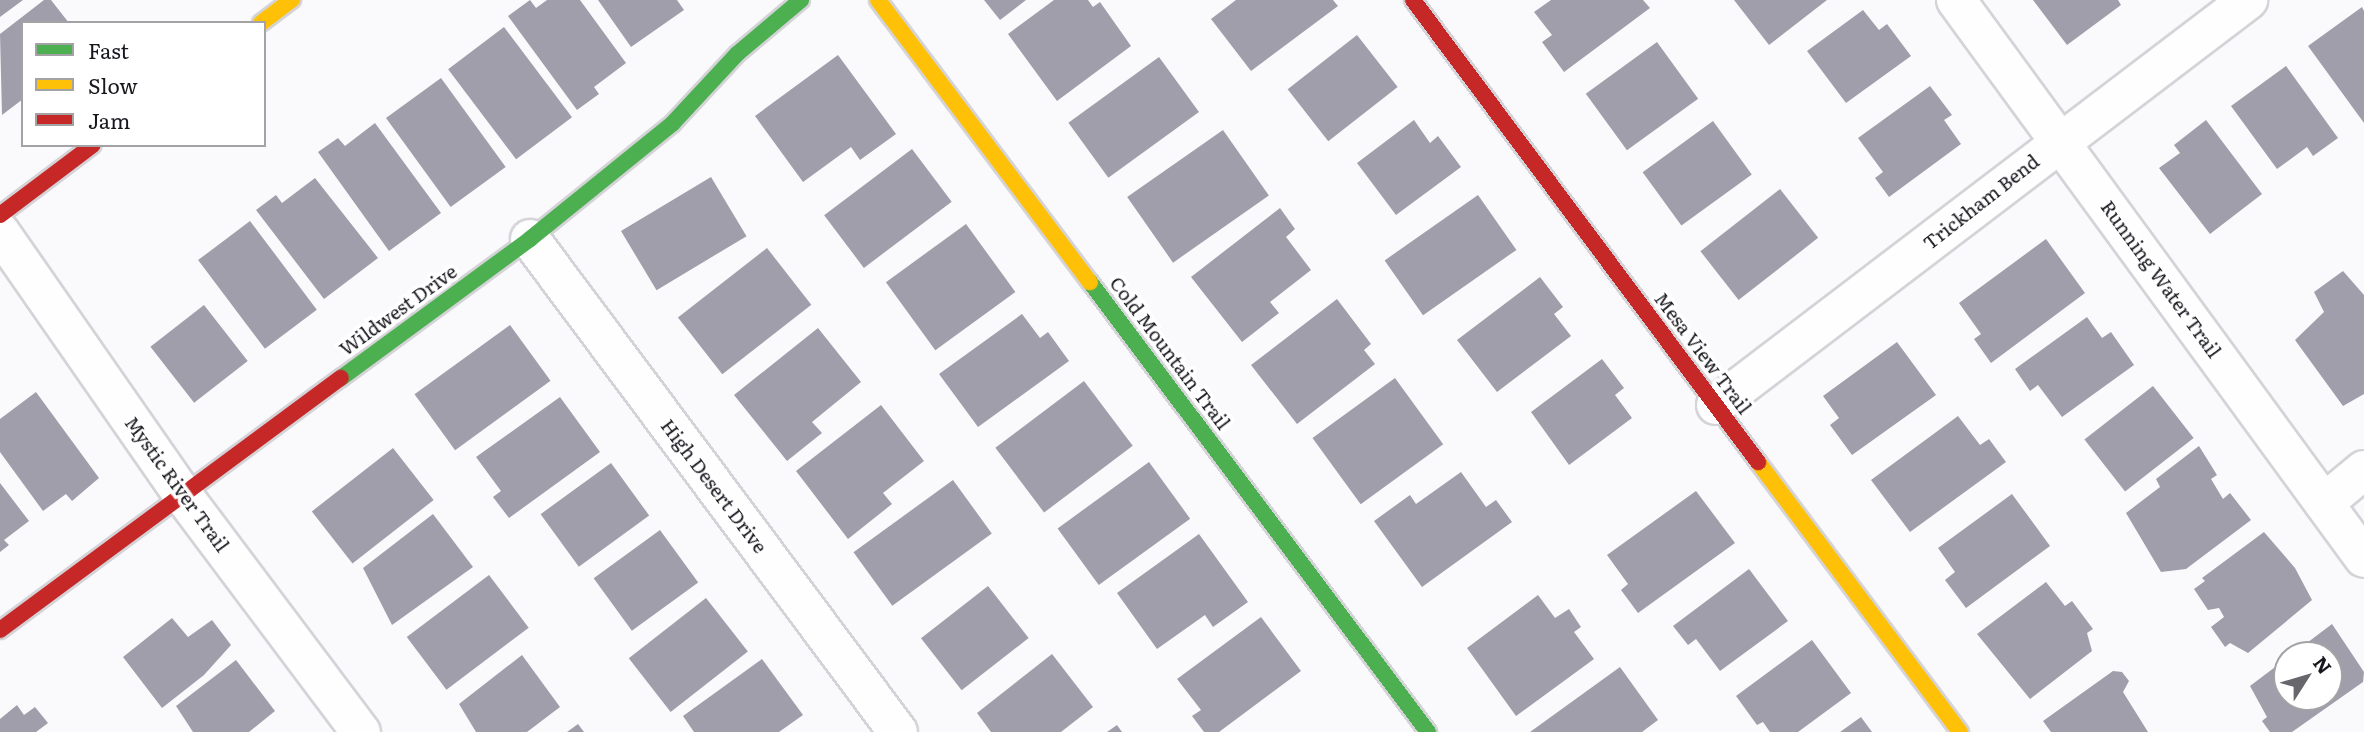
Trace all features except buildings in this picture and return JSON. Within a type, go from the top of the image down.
[{"type":"street","points":[[264,21],[292,0]]},
{"type":"street","name":"Wildwest Drive","points":[[0,630],[530,239],[672,124],[737,54],[801,0]]},
{"type":"street","name":"Cold Mountain Trail","points":[[878,0],[1428,732]]},
{"type":"street","name":"Mesa View Trail","points":[[1413,0],[1960,732]]},
{"type":"street","name":"Running Water Trail","points":[[1956,0],[2061,140],[2364,558]]},
{"type":"street","name":"Trickham Bend","points":[[1716,405],[2248,0]]},
{"type":"street","points":[[0,215],[90,147]]},
{"type":"street","name":"Mystic River Trail","points":[[0,232],[182,494],[361,732]]},
{"type":"street","name":"High Desert Drive","points":[[530,239],[898,732]]},
{"type":"street","points":[[2324,503],[2364,470]]},
{"type":"traffic: fast","points":[[341,378],[530,239],[672,124],[737,54],[801,0]]},
{"type":"traffic: fast","points":[[1090,282],[1428,732]]},
{"type":"traffic: slow","points":[[264,21],[292,0]]},
{"type":"traffic: slow","points":[[878,0],[1090,282]]},
{"type":"traffic: slow","points":[[1758,462],[1960,732]]},
{"type":"traffic: jam","points":[[1413,0],[1758,462]]},
{"type":"traffic: jam","points":[[0,215],[90,147]]},
{"type":"traffic: jam","points":[[0,630],[341,378]]}]
